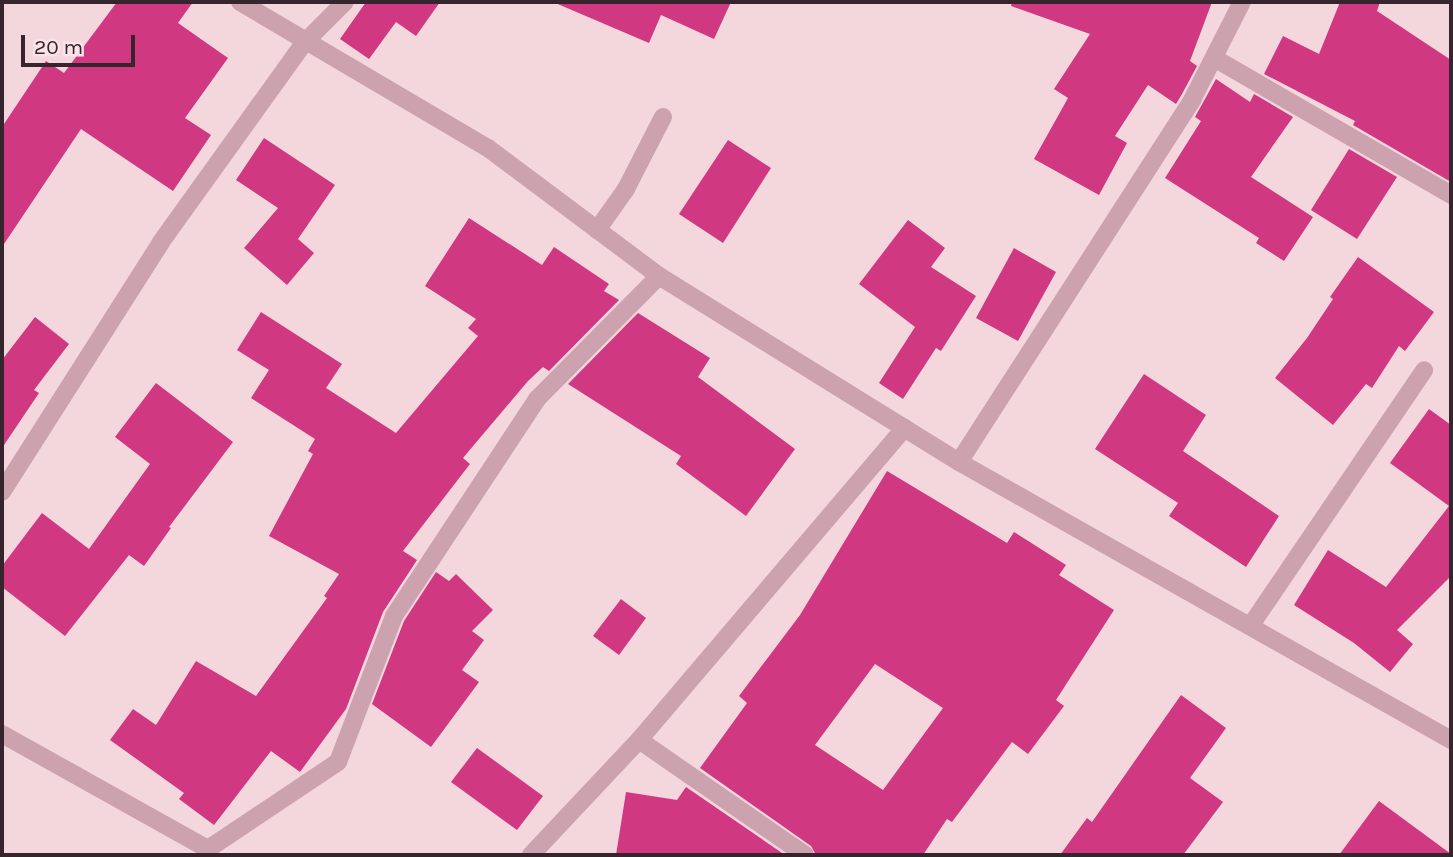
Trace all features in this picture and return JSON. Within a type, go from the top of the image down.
[{"type":"street","points":[[240,2],[304,43],[488,148],[659,276],[959,462],[1451,740]]},
{"type":"street","points":[[2,492],[161,242],[304,43],[345,2]]},
{"type":"street","points":[[959,462],[1192,100],[1242,2]]},
{"type":"street","points":[[1214,58],[1451,195]]},
{"type":"street","points":[[597,230],[626,189],[663,117]]},
{"type":"street","points":[[2,734],[208,849],[338,762],[394,616],[537,399],[659,276]]},
{"type":"street","points":[[1251,625],[1424,370]]},
{"type":"street","points":[[531,855],[639,740],[905,428]]},
{"type":"street","points":[[639,740],[805,855]]},
{"type":"building","points":[[117,2],[193,2],[178,23],[228,58],[185,118],[211,135],[173,191],[81,129],[2,247],[2,127],[46,61],[64,73]]},
{"type":"building","points":[[366,2],[440,2],[416,36],[396,22],[369,59],[340,39]]},
{"type":"building","points":[[553,2],[731,2],[714,39],[661,15],[649,43]]},
{"type":"building","points":[[1012,2],[1212,2],[1190,61],[1197,66],[1182,94],[1176,104],[1148,85],[1115,136],[1127,143],[1099,195],[1034,159],[1068,98],[1054,89],[1090,34],[1011,6]]},
{"type":"building","points":[[1340,2],[1380,2],[1377,11],[1451,60],[1451,182],[1353,125],[1355,121],[1264,74],[1283,36],[1319,54]]},
{"type":"building","points":[[1216,79],[1250,102],[1254,94],[1293,117],[1251,177],[1313,217],[1284,261],[1256,243],[1259,238],[1165,178],[1201,121],[1195,117]]},
{"type":"building","points":[[264,138],[335,185],[298,239],[314,253],[287,285],[244,248],[278,208],[236,180]]},
{"type":"building","points":[[728,140],[771,168],[723,243],[679,214]]},
{"type":"building","points":[[1349,149],[1397,177],[1357,239],[1311,210]]},
{"type":"building","points":[[469,218],[542,265],[554,247],[609,284],[604,291],[619,300],[549,371],[543,367],[528,381],[463,458],[470,464],[403,551],[417,560],[383,612],[346,709],[300,772],[271,751],[214,825],[179,799],[184,793],[110,740],[133,709],[156,725],[196,661],[256,696],[327,598],[324,596],[339,574],[269,536],[313,454],[308,451],[315,439],[251,398],[269,370],[237,350],[261,312],[342,364],[326,388],[396,433],[478,336],[468,328],[476,319],[425,286]]},
{"type":"building","points":[[908,220],[945,248],[931,267],[976,296],[941,351],[936,348],[903,399],[879,383],[915,327],[859,284]]},
{"type":"building","points":[[1014,248],[1056,272],[1018,341],[976,318]]},
{"type":"building","points":[[1358,257],[1434,312],[1405,351],[1399,346],[1372,388],[1366,384],[1333,425],[1275,378],[1307,338],[1333,299],[1330,297]]},
{"type":"building","points":[[638,313],[710,358],[698,377],[795,449],[746,516],[676,464],[681,456],[568,384]]},
{"type":"building","points":[[35,317],[69,344],[34,390],[39,393],[2,448],[2,360]]},
{"type":"building","points":[[1144,374],[1206,415],[1183,451],[1279,516],[1246,567],[1169,516],[1178,503],[1095,449]]},
{"type":"building","points":[[156,383],[233,442],[169,527],[171,528],[144,566],[129,555],[65,636],[2,587],[2,566],[42,513],[89,549],[150,464],[115,437]]},
{"type":"building","points":[[1429,409],[1451,425],[1451,576],[1397,630],[1413,644],[1390,672],[1354,643],[1294,605],[1328,550],[1386,587],[1449,506],[1390,463]]},
{"type":"building","points":[[887,471],[1007,543],[1014,532],[1066,565],[1059,575],[1114,610],[1056,700],[1064,706],[1028,754],[1012,742],[952,822],[947,819],[923,855],[816,855],[811,846],[700,768],[747,703],[739,696],[800,615]],"holes":[[[875,664],[943,708],[883,790],[815,745]]]},
{"type":"building","points":[[436,572],[449,581],[456,574],[493,610],[472,631],[484,640],[462,670],[479,682],[431,747],[372,704],[404,621]]},
{"type":"building","points":[[621,599],[646,618],[619,655],[593,636]]},
{"type":"building","points":[[1181,695],[1226,728],[1190,778],[1223,802],[1183,855],[1060,855],[1087,818],[1092,822]]},
{"type":"building","points":[[477,748],[543,796],[517,830],[451,782]]},
{"type":"building","points":[[686,787],[785,855],[616,855],[626,792],[677,800]]},
{"type":"building","points":[[1379,801],[1451,854],[1451,855],[1339,855]]}]
